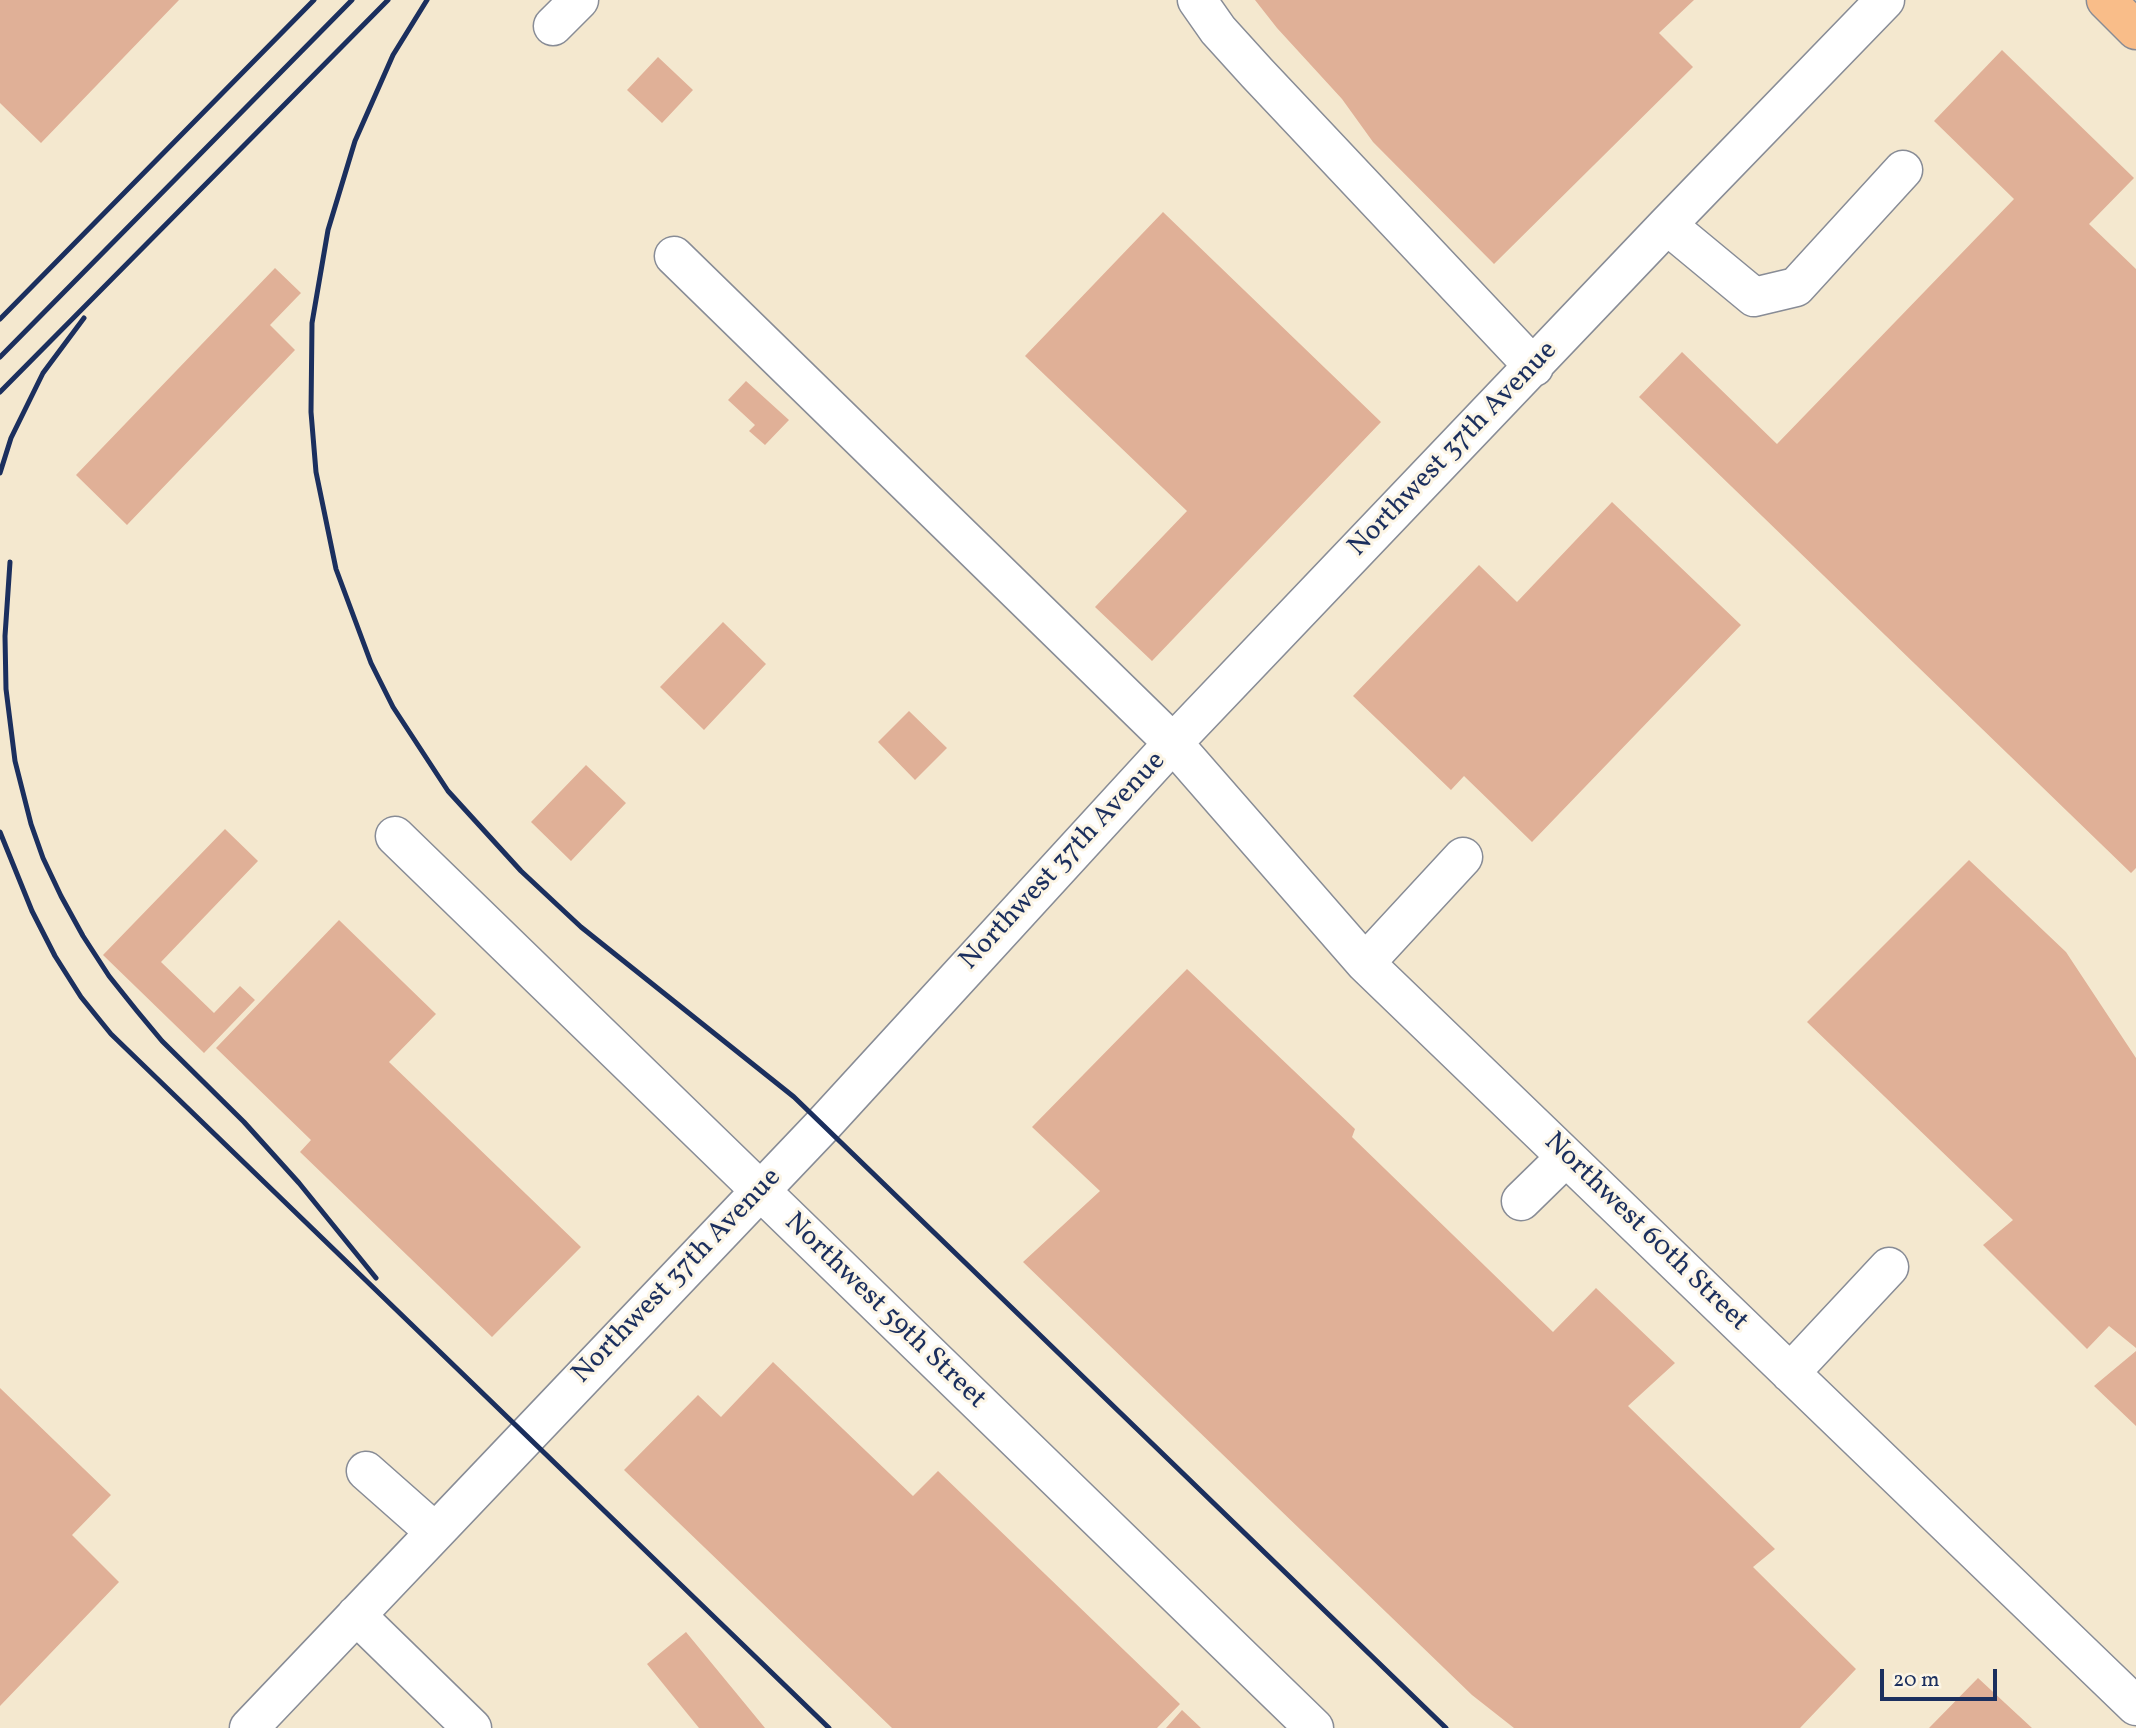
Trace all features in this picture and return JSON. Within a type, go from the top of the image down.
[{"type":"main road","points":[[2106,0],[2136,30]]},
{"type":"street","points":[[1197,0],[1218,30],[1257,74],[1534,367]]},
{"type":"street","name":"Northwest 37th Avenue","points":[[249,1728],[760,1191],[1173,743],[1885,0]]},
{"type":"street","points":[[1667,225],[1754,297],[1796,287],[1903,170]]},
{"type":"street","name":"Northwest 60th Street","points":[[674,256],[1173,743],[1365,963],[2136,1706]]},
{"type":"street","name":"Northwest 59th Street","points":[[395,836],[1314,1728]]},
{"type":"street","points":[[1365,963],[1463,857]]},
{"type":"street","points":[[1521,1201],[1566,1157]]},
{"type":"street","points":[[1790,1373],[1889,1267]]},
{"type":"street","points":[[366,1471],[435,1532]]},
{"type":"street","points":[[356,1615],[472,1728]]},
{"type":"building","points":[[0,0],[179,0],[41,143],[0,103]]},
{"type":"building","points":[[1255,0],[1694,0],[1659,33],[1693,67],[1494,264],[1373,142],[1342,99]]},
{"type":"building","points":[[2002,50],[2134,178],[2089,224],[2136,269],[2136,868],[2131,873],[1639,397],[1682,352],[1777,444],[2014,199],[1934,121]]},
{"type":"building","points":[[658,57],[693,90],[662,123],[627,90]]},
{"type":"building","points":[[1163,212],[1381,422],[1152,661],[1095,607],[1187,511],[1025,356]]},
{"type":"building","points":[[275,268],[301,293],[270,325],[295,350],[127,525],[76,475]]},
{"type":"building","points":[[746,381],[789,420],[765,445],[749,431],[755,425],[728,400]]},
{"type":"building","points":[[1612,502],[1741,625],[1532,842],[1464,776],[1451,790],[1353,696],[1479,565],[1517,602]]},
{"type":"building","points":[[723,622],[766,664],[704,730],[660,687]]},
{"type":"building","points":[[909,711],[947,748],[915,780],[878,742]]},
{"type":"building","points":[[586,765],[626,803],[571,861],[531,822]]},
{"type":"building","points":[[225,829],[258,861],[161,962],[214,1013],[240,986],[255,1000],[204,1053],[103,955]]},
{"type":"building","points":[[1969,860],[2066,952],[2136,1058],[2136,1348],[2109,1326],[2087,1349],[1983,1245],[2013,1220],[1807,1022]]},
{"type":"building","points":[[339,920],[436,1014],[389,1062],[581,1247],[492,1337],[300,1152],[311,1140],[216,1048]]},
{"type":"building","points":[[1187,969],[1355,1129],[1352,1137],[1553,1332],[1596,1288],[1675,1363],[1628,1406],[1775,1549],[1753,1567],[1856,1669],[1800,1728],[1514,1728],[1472,1695],[1023,1262],[1100,1191],[1032,1127]]},
{"type":"building","points":[[2136,1351],[2136,1426],[2094,1386]]},
{"type":"building","points":[[773,1362],[913,1496],[938,1471],[1180,1704],[1157,1728],[892,1728],[624,1470],[698,1395],[721,1417]]},
{"type":"building","points":[[0,1388],[111,1495],[72,1535],[119,1582],[0,1706]]},
{"type":"building","points":[[686,1632],[765,1728],[699,1728],[647,1664]]},
{"type":"building","points":[[1978,1678],[2032,1728],[1929,1728]]},
{"type":"building","points":[[1182,1710],[1201,1728],[1166,1728]]},
{"type":"railway","points":[[0,319],[314,0]]},
{"type":"railway","points":[[0,357],[352,0]]},
{"type":"railway","points":[[0,392],[388,0]]},
{"type":"railway","points":[[427,0],[393,55],[355,141],[328,230],[312,323],[311,412],[316,472],[336,569],[371,663],[393,707],[448,791],[521,871],[581,927],[794,1097],[1446,1728]]},
{"type":"railway","points":[[0,473],[11,438],[43,373],[84,318]]},
{"type":"railway","points":[[10,562],[5,636],[6,689],[15,761],[31,824],[61,896],[109,976],[137,1011],[162,1041],[244,1122],[299,1183],[376,1278]]},
{"type":"railway","points":[[0,832],[32,911],[55,956],[81,997],[111,1034],[829,1728]]}]
